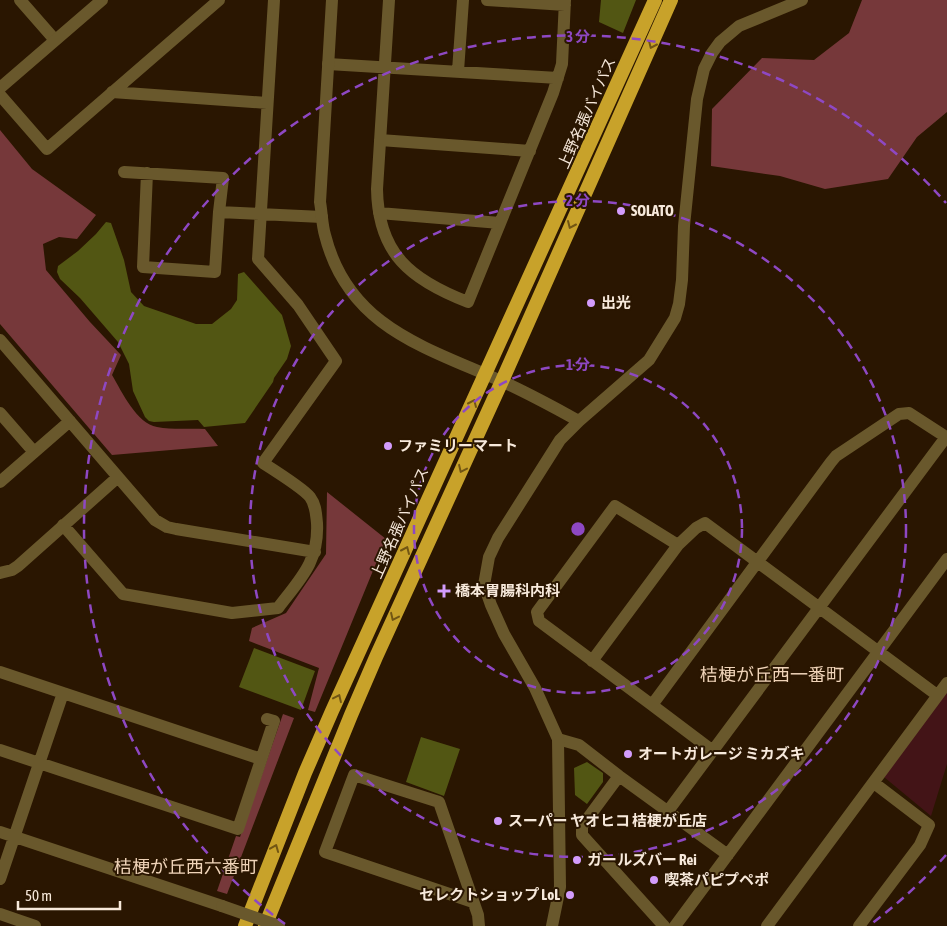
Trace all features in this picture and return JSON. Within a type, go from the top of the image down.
[{"type":"highway","name":"上野名張バイパス","points":[[244,926],[305,773],[332,711],[656,0]]},
{"type":"highway","name":"上野名張バイパス","points":[[265,926],[368,674],[502,382],[671,0]]},
{"type":"street","points":[[20,0],[55,40]]},
{"type":"street","points":[[0,88],[102,0]]},
{"type":"street","points":[[0,95],[47,149],[219,0]]},
{"type":"street","points":[[63,525],[123,594],[232,614],[278,608],[306,570],[315,552],[318,537],[316,509],[310,496],[263,463],[336,361],[298,305],[258,259],[274,0]]},
{"type":"street","points":[[332,0],[320,182],[324,234],[344,282],[378,320],[404,337],[486,374],[579,421]]},
{"type":"street","points":[[390,0],[377,189],[379,213],[386,238],[400,261],[432,286],[468,302],[553,93],[562,64],[565,2],[487,0]]},
{"type":"street","points":[[458,71],[463,0]]},
{"type":"street","points":[[555,924],[560,887],[558,739],[535,688],[504,634],[491,605],[484,585],[490,557],[498,538],[560,440],[649,360],[675,318],[680,304],[690,161],[697,100],[704,69],[720,42],[738,26],[802,0]]},
{"type":"street","points":[[328,64],[558,78]]},
{"type":"street","points":[[112,92],[267,103]]},
{"type":"street","points":[[380,140],[530,151]]},
{"type":"street","points":[[124,172],[147,173],[223,178],[215,272],[143,267],[147,173]]},
{"type":"street","points":[[220,212],[322,217]]},
{"type":"street","points":[[379,213],[500,222]]},
{"type":"street","points":[[0,340],[155,520],[167,527],[315,552]]},
{"type":"street","points":[[0,413],[34,452]]},
{"type":"street","points":[[652,705],[836,456],[899,414],[909,414],[947,437],[668,811]]},
{"type":"street","points":[[0,482],[70,421]]},
{"type":"street","points":[[0,573],[12,570],[18,566],[118,477]]},
{"type":"street","points":[[678,545],[615,506],[537,612],[539,621],[713,751]]},
{"type":"street","points":[[592,661],[678,545],[696,528],[705,524],[758,561],[938,695]]},
{"type":"street","points":[[675,926],[947,560]]},
{"type":"street","points":[[0,672],[261,759]]},
{"type":"street","points":[[767,926],[947,683]]},
{"type":"street","points":[[0,879],[63,693]]},
{"type":"street","points":[[0,750],[238,829],[274,721],[268,718]]},
{"type":"street","points":[[558,739],[579,745],[728,855]]},
{"type":"street","points":[[473,902],[325,852],[354,775],[439,802],[478,915],[479,926]]},
{"type":"street","points":[[619,776],[582,826],[582,835],[664,926]]},
{"type":"street","points":[[860,926],[920,845],[929,824],[874,783]]},
{"type":"street","points":[[0,832],[279,926]]},
{"type":"street","points":[[0,914],[35,926]]},
{"type":"shaded area","points":[[601,0],[636,0],[623,33],[599,22]]},
{"type":"shaded area","points":[[862,0],[947,0],[947,112],[917,137],[888,179],[825,189],[780,176],[711,166],[712,109],[762,58],[814,60],[849,33]]},
{"type":"shaded area","points":[[0,130],[32,169],[96,215],[77,239],[59,237],[43,244],[46,270],[121,355],[112,375],[125,398],[137,414],[150,425],[169,428],[205,429],[218,446],[112,455],[0,324]]},
{"type":"shaded area","points":[[106,222],[111,223],[124,260],[131,292],[144,306],[196,324],[212,324],[231,309],[237,300],[238,274],[244,272],[282,315],[291,346],[287,359],[245,423],[204,427],[198,420],[154,422],[149,421],[145,417],[133,391],[129,364],[118,342],[80,298],[60,279],[57,272],[58,266],[78,251]]},
{"type":"shaded area","points":[[327,492],[386,539],[315,712],[308,710],[319,668],[249,641],[252,628],[286,613],[326,554]]},
{"type":"shaded area","points":[[254,648],[315,671],[301,710],[239,687]]},
{"type":"shaded area","points":[[947,691],[947,764],[931,816],[884,777]]},
{"type":"shaded area","points":[[283,714],[294,718],[227,894],[217,891],[236,836],[240,837]]},
{"type":"shaded area","points":[[421,737],[460,749],[444,796],[406,782]]},
{"type":"shaded area","points":[[587,762],[603,773],[603,782],[587,804],[575,795],[574,768]]},
{"type":"place","name":"SOLATO","points":[[621,211]]},
{"type":"place","name":"出光","points":[[591,303]]},
{"type":"place","name":"ファミリーマート","points":[[388,446]]},
{"type":"place","name":"橋本胃腸科内科","points":[[444,591]]},
{"type":"place","name":"オートガレージ ミカズキ","points":[[628,754]]},
{"type":"place","name":"スーパー ヤオヒコ 桔梗が丘店","points":[[498,821]]},
{"type":"place","name":"ガールズバー Rei","points":[[577,860]]},
{"type":"place","name":"喫茶パピプペポ","points":[[654,880]]},
{"type":"place","name":"セレクトショップ LoL","points":[[570,895]]},
{"type":"district","name":"桔梗が丘西一番町","points":[[772,675]]},
{"type":"district","name":"桔梗が丘西六番町","points":[[186,867]]}]
